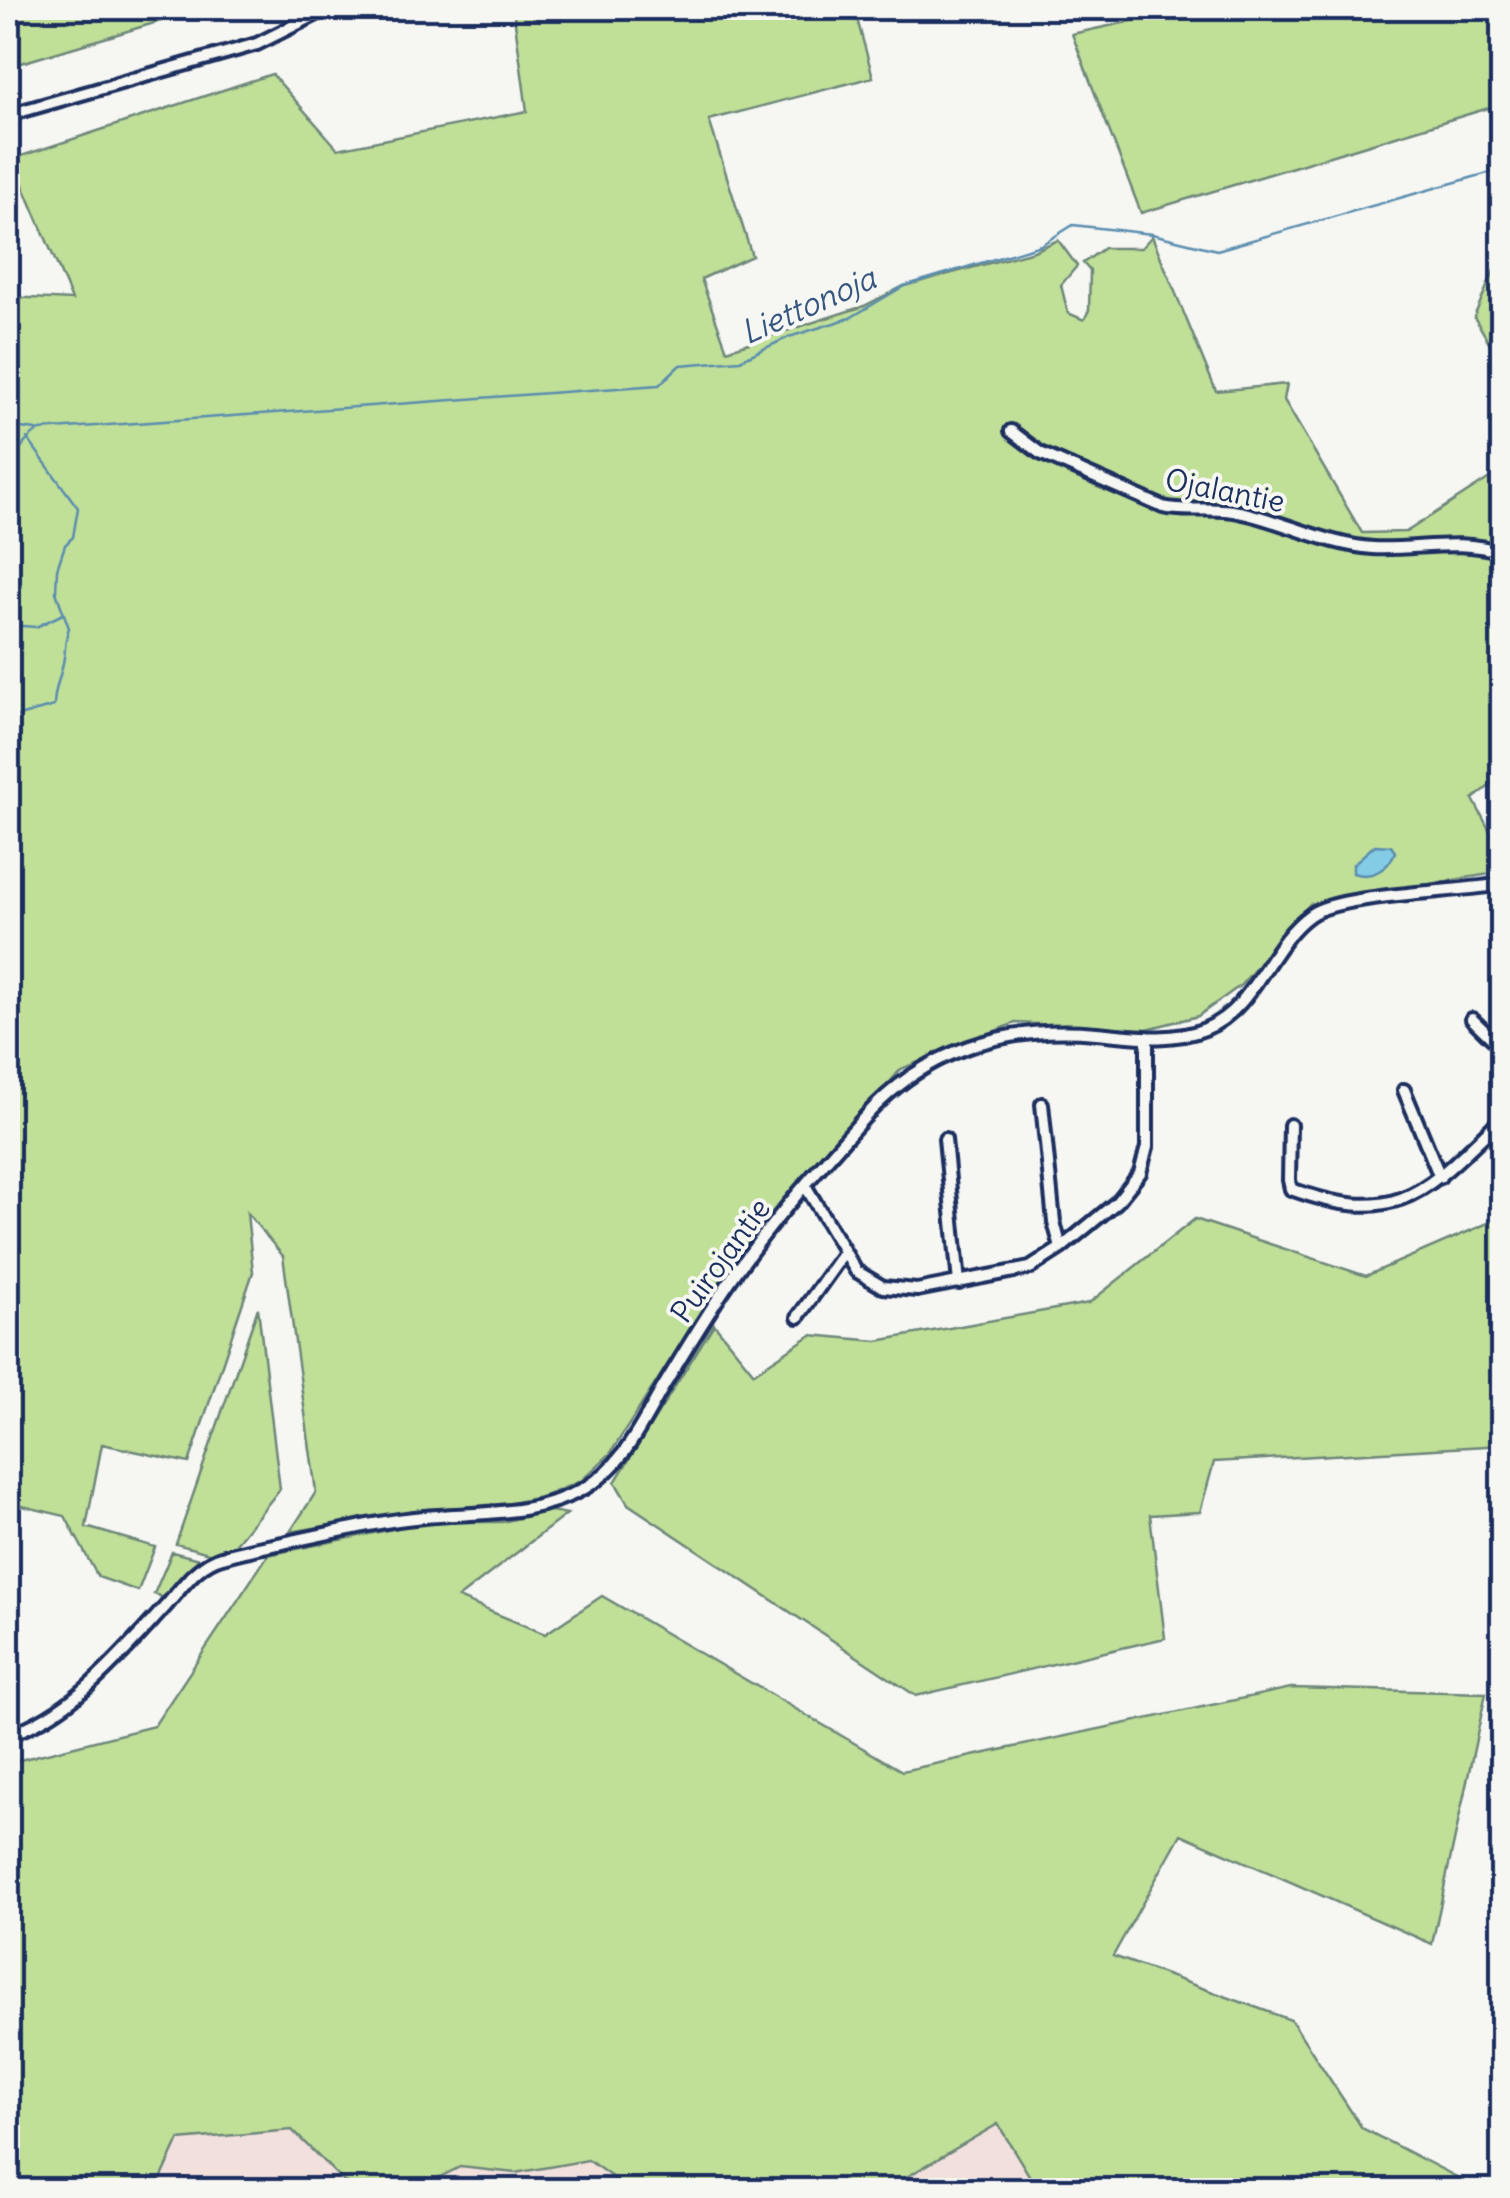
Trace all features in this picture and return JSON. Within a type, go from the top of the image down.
[{"type":"street","points":[[8,115],[257,44],[329,8]]},
{"type":"street","name":"Ojalantie","points":[[1011,431],[1040,453],[1163,507],[1242,512],[1369,548],[1467,543],[1502,552]]},
{"type":"street","name":"Puirojantie","points":[[8,1734],[32,1727],[70,1702],[164,1608],[195,1571],[216,1559],[360,1526],[424,1516],[499,1514],[547,1504],[585,1488],[617,1462],[737,1271],[806,1186],[891,1090],[940,1058],[999,1036],[1041,1031],[1182,1036],[1222,1019],[1256,983],[1288,932],[1326,906],[1502,884]]},
{"type":"street","points":[[1472,1018],[1502,1048]]},
{"type":"street","points":[[806,1186],[843,1254],[856,1271],[883,1287],[917,1290],[1020,1272],[1061,1248],[1117,1202],[1140,1174],[1146,1147],[1146,1037]]},
{"type":"street","points":[[1404,1090],[1440,1177]]},
{"type":"street","points":[[1042,1104],[1054,1222],[1061,1248]]},
{"type":"street","points":[[1290,1125],[1292,1189],[1346,1206],[1384,1205],[1408,1197],[1440,1177],[1502,1118]]},
{"type":"street","points":[[946,1139],[958,1283]]},
{"type":"street","points":[[798,1316],[843,1254]]},
{"type":"shaded area","points":[[998,2123],[1038,2190],[884,2190]]},
{"type":"shaded area","points":[[292,2129],[344,2182],[362,2190],[158,2190],[179,2140]]},
{"type":"shaded area","points":[[588,2159],[630,2190],[414,2190],[460,2167],[515,2173]]},
{"type":"green space","points":[[8,8],[204,8],[8,67]]},
{"type":"green space","points":[[513,8],[854,8],[873,77],[709,120],[752,256],[701,279],[727,350],[864,306],[904,286],[1034,251],[1058,240],[1077,266],[1061,285],[1068,313],[1084,320],[1089,310],[1090,271],[1083,263],[1104,248],[1141,248],[1152,236],[1216,391],[1287,384],[1284,400],[1362,533],[1406,532],[1502,470],[1502,776],[1473,799],[1502,854],[1502,872],[1310,904],[1241,985],[1198,1016],[1147,1029],[1015,1023],[901,1069],[727,1272],[610,1454],[581,1481],[545,1496],[497,1506],[427,1509],[290,1532],[316,1492],[283,1256],[247,1213],[253,1272],[189,1463],[102,1444],[86,1527],[155,1547],[138,1591],[98,1577],[65,1516],[14,1504],[8,1530],[8,461],[14,457],[8,445],[8,297],[72,300],[12,159],[272,74],[338,149],[527,111]]},
{"type":"green space","points":[[1193,8],[1502,8],[1502,104],[1141,213],[1072,34]]},
{"type":"green space","points":[[1502,262],[1502,364],[1474,317],[1495,268]]},
{"type":"green space","points":[[1502,1217],[1502,1445],[1214,1462],[1200,1512],[1150,1515],[1165,1638],[916,1696],[628,1504],[615,1482],[714,1324],[754,1373],[811,1335],[877,1341],[1089,1303],[1195,1219],[1366,1276]]},
{"type":"green space","points":[[258,1308],[280,1489],[233,1547],[212,1554],[176,1544]]},
{"type":"green space","points":[[551,1511],[567,1514],[458,1598],[545,1634],[602,1596],[902,1771],[1291,1688],[1486,1693],[1432,1944],[1181,1834],[1113,1956],[1291,2020],[1362,2128],[1482,2190],[1038,2190],[998,2124],[884,2190],[630,2190],[588,2160],[515,2173],[460,2167],[414,2190],[362,2190],[344,2182],[292,2130],[179,2140],[156,2190],[8,2190],[8,1763],[154,1726],[268,1555],[426,1522],[502,1522]]},
{"type":"green space","points":[[172,1552],[199,1559],[167,1599],[154,1594]]},
{"type":"water","points":[[1375,845],[1391,846],[1395,852],[1388,864],[1372,874],[1353,873],[1353,864]]},
{"type":"waterway","name":"Liettonoja","points":[[8,461],[40,430],[659,385],[680,365],[740,360],[789,337],[850,318],[904,286],[1041,245],[1073,225],[1152,234],[1217,250],[1502,169]]},
{"type":"waterway","points":[[8,410],[21,428],[36,430]]},
{"type":"waterway","points":[[8,719],[54,706],[69,628],[56,592],[57,569],[65,545],[73,537],[78,508],[27,438]]},
{"type":"waterway","points":[[8,625],[36,627],[63,614]]}]
